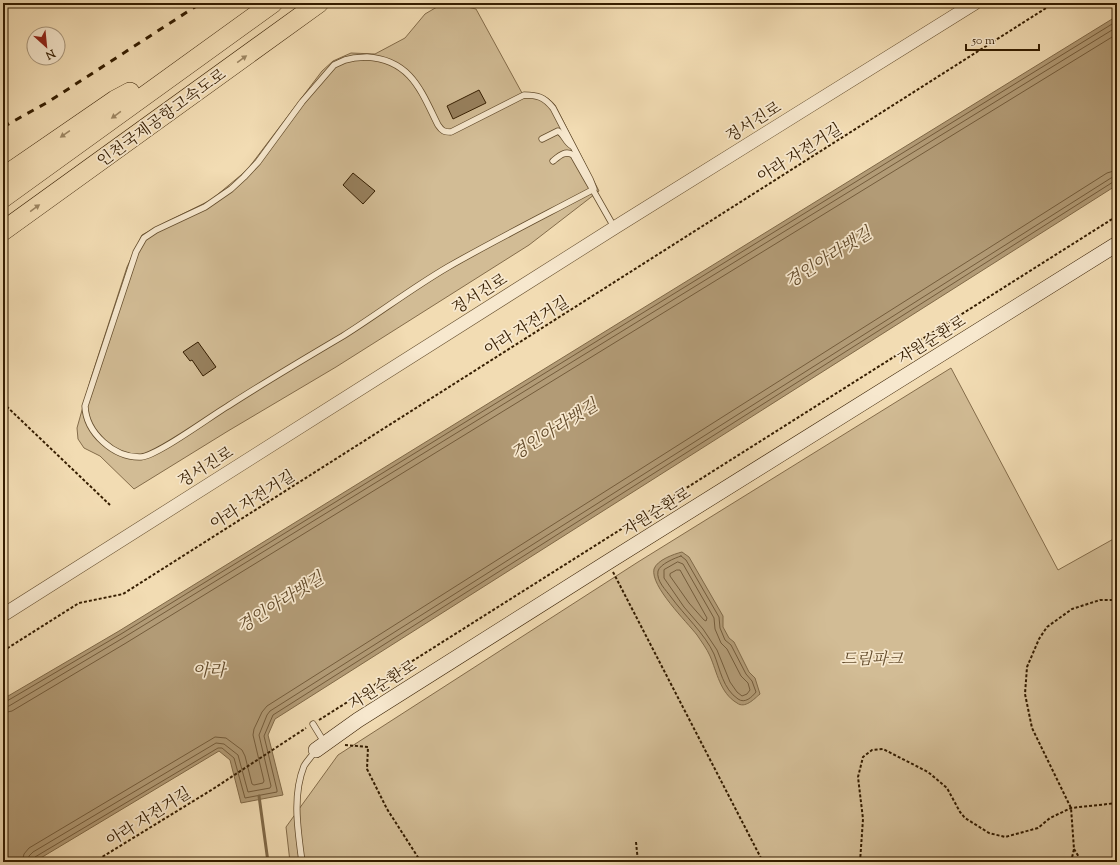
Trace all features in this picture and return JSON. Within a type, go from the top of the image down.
[{"type":"highway","name":"인천국제공항고속도로","points":[[3,198],[273,3]]},
{"type":"highway","name":"인천국제공항고속도로","points":[[3,231],[319,3]]},
{"type":"highway","points":[[3,177],[115,100],[195,58]]},
{"type":"main road","name":"자원순환로","points":[[320,746],[358,720],[608,562],[1117,244]]},
{"type":"street","name":"정서진로","points":[[3,615],[614,228],[975,3]]},
{"type":"lane","points":[[594,189],[449,266],[343,335],[149,455],[142,457],[121,453],[104,443],[90,426],[85,406],[136,252],[144,238],[156,230],[205,207],[232,189],[258,162],[302,102],[334,65],[344,60],[354,58],[380,58],[392,62],[410,75],[416,82],[438,125],[441,130],[445,132],[451,132],[524,95],[536,96],[546,100],[553,108],[590,178],[614,228]]},
{"type":"lane","points":[[542,139],[558,131],[561,132],[567,143],[572,145]]},
{"type":"lane","points":[[552,161],[568,151],[572,145]]},
{"type":"lane","points":[[565,153],[571,153],[573,155],[586,180],[594,189]]},
{"type":"lane","points":[[313,724],[320,746]]},
{"type":"lane","name":"자원순환로","points":[[302,862],[297,822],[298,788],[305,765],[320,746]]},
{"type":"path","name":"아라 자전거길","points":[[3,651],[79,604],[123,594],[1054,3]]},
{"type":"path","points":[[313,724],[1117,216]]},
{"type":"path","points":[[3,403],[110,505]]},
{"type":"path","points":[[608,562],[763,862]]},
{"type":"path","points":[[1071,862],[1074,849],[1071,808],[1032,728],[1025,694],[1027,667],[1038,639],[1047,627],[1072,609],[1100,600],[1117,600]]},
{"type":"path","name":"아라 자전거길","points":[[94,862],[313,724]]},
{"type":"path","points":[[320,746],[368,747],[366,769],[387,809],[420,862]]},
{"type":"path","points":[[860,862],[863,819],[858,777],[863,757],[867,752],[872,750],[883,749],[928,772],[947,788],[960,812],[965,818],[989,833],[1005,837],[1038,828],[1050,818],[1071,808],[1117,803]]},
{"type":"path","points":[[636,842],[638,862]]},
{"type":"path","points":[[1074,849],[1082,862]]},
{"type":"green space","points":[[442,4],[454,4],[476,9],[522,93],[532,93],[544,96],[555,105],[599,191],[529,245],[336,367],[134,489],[100,456],[84,448],[78,439],[77,428],[91,378],[127,267],[142,235],[211,200],[247,170],[322,71],[333,61],[351,53],[375,54],[405,38],[425,14]]},
{"type":"green space","name":"드림파크","points":[[951,368],[1058,570],[1117,537],[1117,862],[290,862],[286,827],[338,755],[638,562]]},
{"type":"water","name":"아라","points":[[1117,16],[1117,185],[275,719],[268,735],[283,795],[241,803],[230,760],[219,751],[34,862],[3,862],[3,699],[119,631]]},
{"type":"water","points":[[682,552],[689,557],[723,616],[723,627],[729,638],[734,642],[749,672],[755,678],[760,694],[746,704],[740,705],[731,699],[727,694],[720,682],[706,648],[697,635],[670,604],[654,576],[654,569],[659,563],[666,558]]},
{"type":"building","points":[[479,90],[486,103],[453,119],[447,106]]},
{"type":"building","points":[[353,173],[375,191],[363,204],[343,185]]},
{"type":"building","points":[[198,342],[216,367],[203,376],[192,360],[190,361],[183,352]]},
{"type":"waterway","points":[[259,796],[268,862]]},
{"type":"railway","points":[[3,127],[48,102],[201,3]]},
{"type":"water label","name":"경인아라뱃길","points":[[828,257]]},
{"type":"water label","name":"경인아라뱃길","points":[[554,429]]},
{"type":"water label","name":"경인아라뱃길","points":[[280,602]]}]
